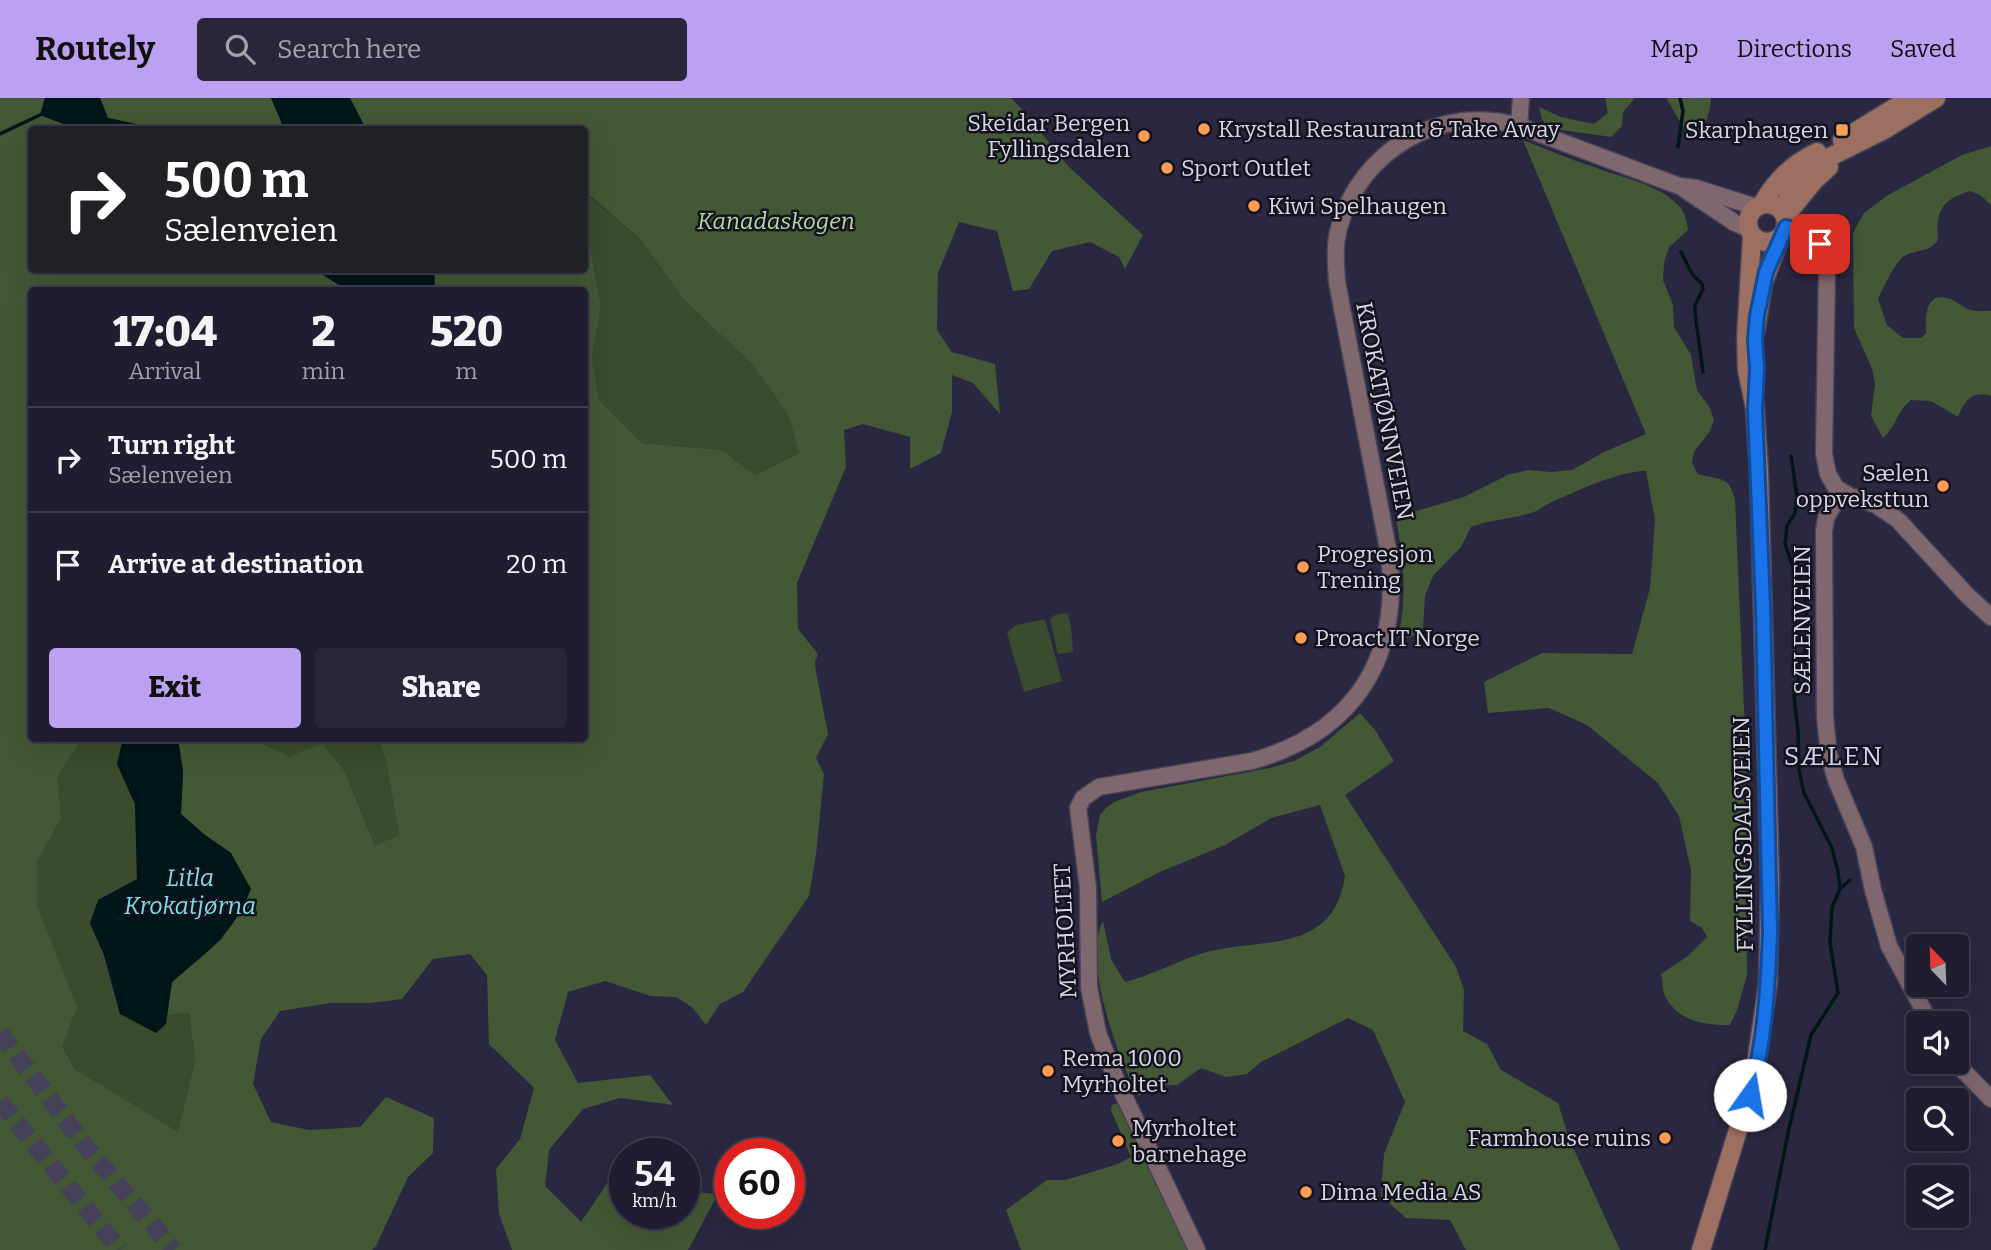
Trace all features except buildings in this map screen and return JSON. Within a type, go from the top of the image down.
[{"type":"main road","points":[[1519,127],[1521,98]]},
{"type":"main road","points":[[1784,223],[1768,243],[1756,239],[1750,232],[1749,216],[1793,166],[1910,98]]},
{"type":"main road","name":"FYLLINGSDALSVEIEN","points":[[1701,1250],[1754,1078],[1768,983],[1768,807],[1755,409],[1757,316],[1766,272],[1784,223],[1814,181],[1850,148],[1936,98]]},
{"type":"main road","name":"KROKATJØNNVEIEN","points":[[1083,798],[1092,790],[1107,785],[1242,763],[1271,756],[1304,741],[1335,719],[1357,695],[1381,653],[1386,637],[1392,582],[1379,498],[1337,282],[1336,257],[1339,227],[1349,199],[1376,161],[1419,131],[1438,125],[1482,120],[1503,122],[1679,186],[1750,232]]},
{"type":"main road","name":"KROKATJØNNVEIEN","points":[[1679,186],[1759,205]]},
{"type":"main road","points":[[1759,205],[1774,205],[1784,223],[1820,244],[1827,267],[1824,454],[1828,474],[1841,492],[1876,505],[1889,513],[1991,617]]},
{"type":"main road","name":"FYLLINGSDALSVEIEN","points":[[1750,232],[1746,338],[1747,370],[1755,409]]},
{"type":"main road","name":"SÆLENVEIEN","points":[[1841,492],[1826,518],[1824,531],[1825,717],[1829,755],[1836,780],[1864,847],[1889,946],[1924,1011]]},
{"type":"main road","name":"MYRHOLTET","points":[[1083,798],[1078,813],[1088,888],[1089,987],[1095,1019],[1112,1071],[1197,1250]]},
{"type":"main road","points":[[1967,1074],[1991,1099]]},
{"type":"green space","name":"Kanadaskogen","points":[[0,98],[45,98],[40,115],[69,126],[28,126],[28,273],[320,273],[342,287],[28,287],[28,742],[81,742],[58,775],[61,819],[37,862],[37,905],[77,1007],[62,1046],[75,1069],[178,1132],[195,1060],[189,1013],[167,1015],[172,982],[223,938],[231,853],[181,814],[183,771],[178,742],[259,742],[290,756],[323,744],[345,772],[375,845],[399,835],[386,761],[380,742],[588,742],[588,287],[435,287],[434,273],[588,273],[588,235],[601,307],[592,358],[599,400],[642,443],[722,450],[755,475],[799,453],[788,415],[754,366],[685,301],[638,237],[588,194],[588,126],[364,126],[350,98],[1011,98],[1068,166],[1143,235],[1125,269],[1119,257],[1090,242],[1052,251],[1029,289],[1013,291],[997,231],[959,222],[938,273],[937,330],[952,352],[995,364],[1000,414],[973,383],[952,375],[952,412],[941,453],[910,469],[910,437],[863,424],[844,430],[846,467],[797,583],[798,629],[818,654],[816,672],[828,734],[816,758],[824,774],[809,896],[743,992],[720,1004],[706,1025],[693,1008],[676,997],[651,996],[605,981],[568,992],[555,1040],[578,1083],[650,1075],[673,1105],[620,1098],[583,1109],[549,1150],[545,1186],[581,1222],[609,1180],[609,1229],[699,1229],[688,1250],[512,1250],[499,1214],[496,1169],[520,1139],[534,1088],[489,1044],[487,975],[470,954],[433,959],[402,999],[371,1003],[330,1003],[280,1011],[261,1039],[253,1084],[271,1122],[309,1130],[360,1127],[386,1097],[434,1118],[433,1153],[408,1177],[372,1250],[0,1250]]},
{"type":"green space","points":[[100,98],[271,98],[284,126],[146,126],[108,118]]},
{"type":"green space","points":[[1605,98],[1635,98],[1623,112],[1622,126],[1611,137],[1548,128],[1539,107],[1561,117],[1594,124],[1608,113]]},
{"type":"green space","points":[[1666,98],[1711,98],[1707,119],[1696,137],[1688,135]]},
{"type":"green space","points":[[1523,140],[1649,186],[1678,205],[1686,220],[1688,230],[1669,247],[1663,280],[1673,305],[1674,327],[1691,355],[1697,390],[1710,408],[1714,420],[1710,431],[1694,452],[1692,463],[1698,474],[1726,482],[1735,499],[1745,732],[1747,975],[1730,1025],[1702,1023],[1685,1017],[1670,1005],[1664,994],[1661,974],[1688,956],[1707,937],[1702,928],[1690,921],[1691,870],[1679,816],[1658,783],[1587,725],[1549,708],[1488,713],[1484,682],[1542,653],[1632,654],[1650,588],[1655,520],[1646,471],[1600,482],[1534,512],[1471,527],[1461,547],[1433,576],[1425,596],[1423,627],[1411,637],[1398,638],[1403,607],[1403,578],[1396,517],[1464,497],[1510,474],[1529,470],[1572,470],[1604,452],[1646,434]]},
{"type":"green space","points":[[1991,146],[1991,205],[1980,195],[1970,191],[1952,198],[1940,214],[1938,240],[1931,247],[1904,256],[1889,276],[1878,299],[1887,325],[1903,338],[1921,338],[1926,333],[1927,311],[1932,301],[1937,298],[1953,300],[1971,310],[1991,311],[1991,396],[1978,395],[1970,398],[1958,417],[1931,401],[1911,400],[1883,438],[1871,416],[1875,384],[1872,369],[1854,328],[1853,233],[1864,213],[1888,195],[1962,155]]},
{"type":"green space","points":[[588,195],[638,237],[685,301],[754,366],[788,415],[799,453],[755,475],[722,450],[642,443],[599,400],[592,358],[601,307],[588,235]]},
{"type":"green space","points":[[1067,613],[1073,652],[1058,654],[1050,619],[1055,615]]},
{"type":"green space","points":[[1045,619],[1062,681],[1024,692],[1007,633],[1016,625]]},
{"type":"green space","points":[[1360,713],[1375,730],[1394,761],[1345,795],[1456,967],[1464,990],[1463,1031],[1487,1044],[1501,1070],[1558,1103],[1570,1141],[1620,1250],[1466,1250],[1450,1220],[1406,1218],[1381,1196],[1384,1154],[1405,1102],[1373,1030],[1348,1018],[1261,1062],[1247,1074],[1226,1077],[1201,1068],[1177,1085],[1161,1085],[1138,1096],[1121,1058],[1100,984],[1098,938],[1103,921],[1111,959],[1125,982],[1207,952],[1292,938],[1311,931],[1326,919],[1338,901],[1345,876],[1320,805],[1271,818],[1225,845],[1160,872],[1102,902],[1096,836],[1100,815],[1114,802],[1141,792],[1294,761],[1320,747]]},
{"type":"green space","points":[[81,742],[122,742],[117,764],[135,804],[137,879],[90,923],[104,955],[120,1014],[166,1024],[167,1015],[189,1013],[195,1060],[178,1133],[75,1069],[62,1046],[37,905],[37,862],[61,819],[58,775]]},
{"type":"green space","points":[[259,742],[380,742],[386,761],[399,835],[375,845],[345,772],[290,756]]},
{"type":"green space","points":[[1118,1103],[1188,1250],[1021,1250],[1006,1210],[1047,1180],[1066,1180],[1118,1164],[1131,1157],[1111,1110],[1112,1105]]},
{"type":"green space","name":"Kanadaskogen","points":[[700,1192],[714,1194],[714,1201],[700,1228]]},
{"type":"water","points":[[45,98],[100,98],[108,118],[146,126],[69,126],[40,115]]},
{"type":"water","points":[[271,98],[350,98],[364,126],[283,126]]},
{"type":"water","points":[[320,273],[434,273],[435,287],[342,287]]},
{"type":"water","name":"Litla Krokatjørna","points":[[122,742],[178,742],[183,771],[181,814],[231,853],[251,889],[227,931],[172,982],[166,1024],[156,1033],[120,1014],[104,955],[90,923],[98,900],[137,879],[135,804],[117,764]]},
{"type":"waterway","points":[[1678,147],[1683,111],[1680,98]]},
{"type":"waterway","points":[[0,134],[40,115]]},
{"type":"waterway","points":[[1681,252],[1703,289],[1695,305],[1703,372]]},
{"type":"waterway","points":[[1765,1250],[1811,1035],[1838,993],[1830,943],[1832,907],[1840,889],[1838,872],[1832,848],[1804,793],[1799,770],[1794,696],[1808,627],[1803,582],[1792,564],[1785,544],[1787,526],[1795,513],[1797,497],[1791,456]]},
{"type":"waterway","points":[[1840,889],[1850,880]]},
{"type":"tunnel","points":[[0,1033],[86,1147],[174,1250]]},
{"type":"tunnel","points":[[0,1102],[120,1250]]},
{"type":"place","name":"Krystall Restaurant & Take Away","points":[[1204,129]]},
{"type":"place","name":"Skarphaugen","points":[[1842,130]]},
{"type":"place","name":"Skeidar Bergen Fyllingsdalen","points":[[1144,136]]},
{"type":"place","name":"Sport Outlet","points":[[1167,168]]},
{"type":"place","name":"Kiwi Spelhaugen","points":[[1254,206]]},
{"type":"place","name":"Sælen oppveksttun","points":[[1943,486]]},
{"type":"place","name":"Progresjon Trening","points":[[1303,567]]},
{"type":"place","name":"Proact IT Norge","points":[[1301,638]]},
{"type":"place","name":"Rema 1000 Myrholtet","points":[[1048,1071]]},
{"type":"place","name":"Farmhouse ruins","points":[[1665,1138]]},
{"type":"place","name":"Myrholtet barnehage","points":[[1118,1141]]},
{"type":"place","name":"Dima Media AS","points":[[1306,1192]]},
{"type":"district","name":"SÆLEN","points":[[1834,756]]},
{"type":"route","points":[[1750,1095],[1761,1042],[1768,983],[1770,932],[1755,340],[1766,272],[1786,227],[1801,231],[1820,244]]}]
